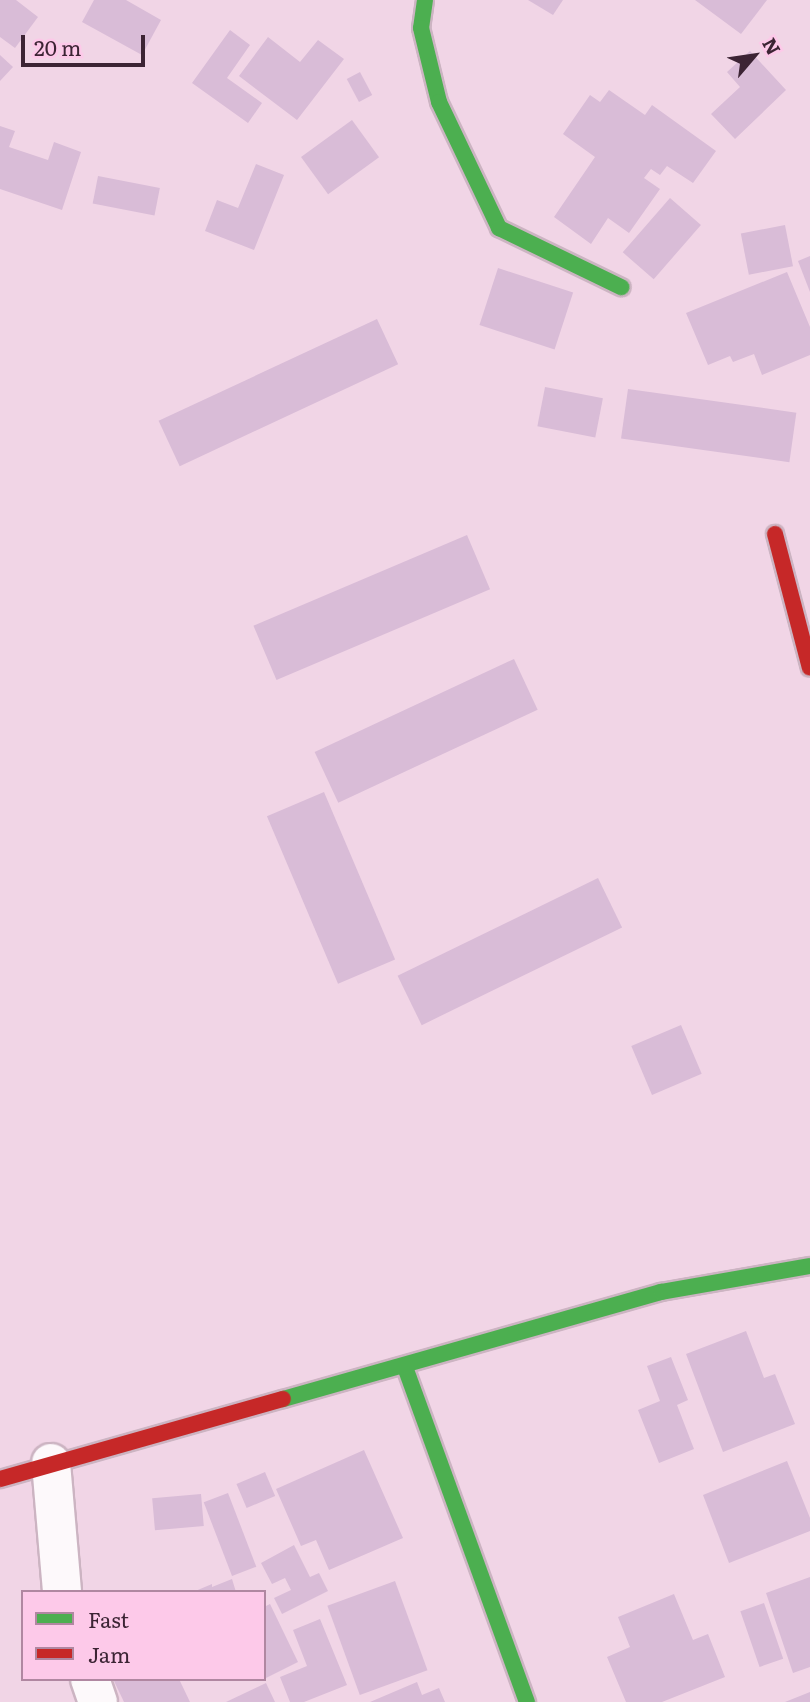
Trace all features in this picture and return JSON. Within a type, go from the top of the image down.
[{"type":"street","points":[[425,0],[421,28],[439,102],[499,228],[621,287]]},
{"type":"street","points":[[775,534],[810,668]]},
{"type":"street","points":[[0,1479],[405,1367],[661,1292],[810,1266]]},
{"type":"street","points":[[405,1367],[527,1702]]},
{"type":"street","points":[[51,1463],[62,1590]]},
{"type":"street","points":[[91,1681],[98,1702]]},
{"type":"building","points":[[0,0],[16,0],[38,17],[15,48],[0,37]]},
{"type":"building","points":[[94,0],[126,0],[161,20],[142,55],[82,22]]},
{"type":"building","points":[[528,0],[563,0],[553,15]]},
{"type":"building","points":[[695,0],[767,0],[741,34]]},
{"type":"building","points":[[230,30],[250,45],[227,78],[262,103],[248,123],[192,83]]},
{"type":"building","points":[[268,37],[300,62],[318,40],[344,59],[297,120],[239,76]]},
{"type":"building","points":[[750,51],[786,90],[735,139],[711,114],[740,87],[727,72]]},
{"type":"building","points":[[0,55],[13,67],[0,81]]},
{"type":"building","points":[[360,72],[372,95],[359,102],[347,79]]},
{"type":"building","points":[[609,90],[645,115],[652,105],[716,151],[693,183],[667,166],[660,175],[651,169],[644,178],[660,189],[629,233],[608,218],[591,244],[554,217],[595,157],[563,134],[590,95],[600,102]]},
{"type":"building","points":[[352,120],[379,157],[328,194],[301,157]]},
{"type":"building","points":[[0,126],[15,131],[9,147],[48,160],[54,142],[81,152],[62,210],[0,189]]},
{"type":"building","points":[[256,164],[284,175],[254,250],[205,231],[217,200],[238,208]]},
{"type":"building","points":[[98,176],[160,188],[154,216],[93,203]]},
{"type":"building","points":[[670,198],[701,225],[654,279],[623,252]]},
{"type":"building","points":[[785,225],[793,266],[749,275],[741,234]]},
{"type":"building","points":[[810,256],[810,292],[798,261]]},
{"type":"building","points":[[498,268],[573,292],[555,349],[479,325]]},
{"type":"building","points":[[787,272],[810,327],[810,355],[762,375],[754,354],[733,362],[730,356],[708,365],[686,313]]},
{"type":"building","points":[[377,319],[398,364],[180,466],[159,421]]},
{"type":"building","points":[[545,387],[603,398],[595,438],[537,426]]},
{"type":"building","points":[[628,389],[796,413],[789,462],[621,439]]},
{"type":"building","points":[[467,535],[490,589],[276,680],[253,626]]},
{"type":"building","points":[[514,659],[538,710],[338,803],[315,752]]},
{"type":"building","points":[[324,792],[395,960],[338,984],[267,816]]},
{"type":"building","points":[[598,878],[622,927],[422,1025],[398,976]]},
{"type":"building","points":[[681,1025],[702,1074],[652,1095],[631,1046]]},
{"type":"building","points":[[746,1331],[764,1378],[775,1374],[795,1424],[723,1452],[686,1354]]},
{"type":"building","points":[[671,1357],[688,1400],[677,1405],[694,1449],[659,1463],[638,1410],[660,1401],[647,1366]]},
{"type":"building","points":[[364,1450],[403,1538],[329,1570],[316,1540],[301,1546],[276,1489]]},
{"type":"building","points":[[787,1461],[810,1518],[810,1531],[729,1563],[703,1495]]},
{"type":"building","points":[[265,1472],[275,1496],[247,1508],[236,1484]]},
{"type":"building","points":[[228,1493],[256,1567],[232,1576],[204,1502]]},
{"type":"building","points":[[201,1494],[204,1526],[155,1530],[152,1498]]},
{"type":"building","points":[[294,1545],[310,1577],[319,1573],[328,1591],[282,1614],[274,1598],[291,1590],[285,1578],[272,1584],[261,1563]]},
{"type":"building","points":[[810,1577],[810,1667],[793,1673],[766,1593]]},
{"type":"building","points":[[232,1579],[235,1590],[198,1590],[212,1584],[212,1587]]},
{"type":"building","points":[[395,1581],[427,1670],[360,1695],[327,1606]]},
{"type":"building","points":[[674,1594],[693,1640],[708,1634],[725,1677],[662,1702],[626,1702],[607,1657],[630,1647],[618,1617]]},
{"type":"building","points":[[764,1603],[783,1659],[760,1667],[740,1611]]},
{"type":"building","points":[[270,1604],[298,1662],[266,1678],[266,1606]]},
{"type":"building","points":[[320,1619],[347,1685],[304,1702],[290,1702],[280,1677],[307,1666],[293,1630]]},
{"type":"building","points":[[114,1681],[180,1681],[190,1702],[124,1702]]},
{"type":"building","points":[[417,1682],[422,1695],[439,1688],[445,1702],[370,1702]]},
{"type":"building","points":[[266,1683],[275,1702],[226,1702]]},
{"type":"building","points":[[810,1692],[810,1702],[785,1702]]},
{"type":"traffic: fast","points":[[425,0],[421,28],[439,102],[499,228],[621,287]]},
{"type":"traffic: fast","points":[[283,1399],[661,1292],[810,1266]]},
{"type":"traffic: fast","points":[[405,1367],[527,1702]]},
{"type":"traffic: jam","points":[[775,534],[810,668]]},
{"type":"traffic: jam","points":[[0,1479],[283,1399]]}]
